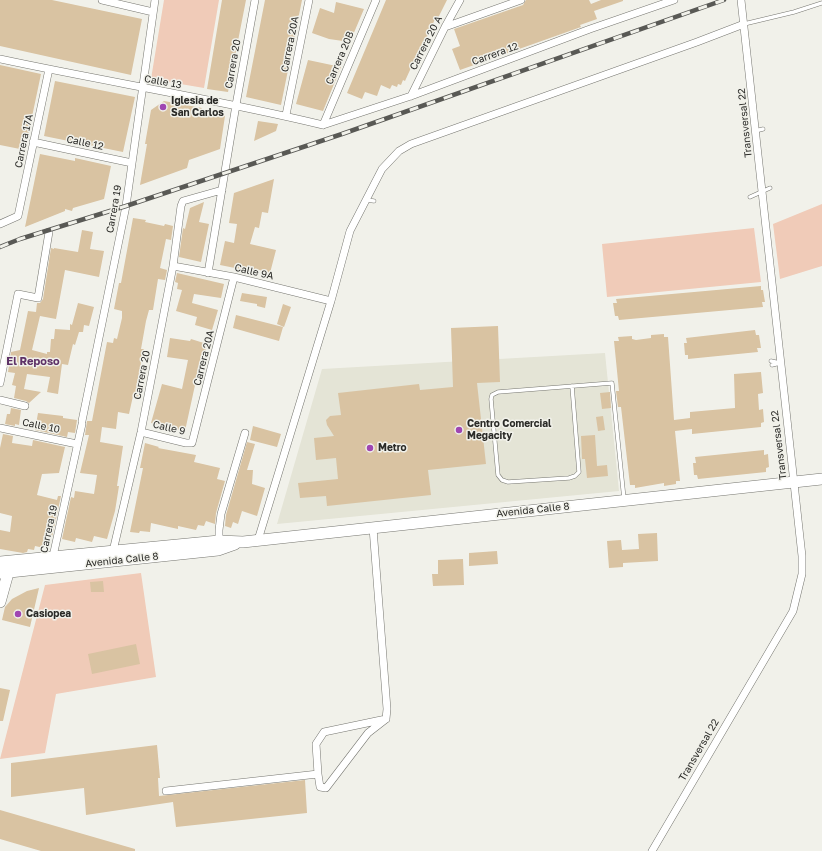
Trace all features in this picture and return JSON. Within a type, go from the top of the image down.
[{"type":"main road","name":"Avenida Calle 8","points":[[4,573],[51,562],[113,551],[219,541],[243,542],[822,479]]},
{"type":"main road","name":"Avenida Calle 8","points":[[0,562],[12,560],[51,562],[218,550],[243,542]]},
{"type":"main road","points":[[0,602],[6,585],[4,573],[12,560]]},
{"type":"street","points":[[102,0],[153,12]]},
{"type":"street","name":"Carrera 19","points":[[51,562],[82,422],[126,206],[155,0]]},
{"type":"street","name":"Carrera 20","points":[[208,273],[255,0]]},
{"type":"street","name":"Carrera 20A","points":[[286,115],[309,0]]},
{"type":"street","points":[[367,0],[375,1]]},
{"type":"street","name":"Carrera 20 A","points":[[411,96],[445,26],[460,0]]},
{"type":"street","points":[[445,26],[521,0]]},
{"type":"street","name":"Carrera 12","points":[[323,125],[411,96],[590,29],[674,0]]},
{"type":"street","name":"Transversal 22","points":[[652,851],[793,611],[802,574],[802,556],[784,362],[762,192],[741,0]]},
{"type":"street","name":"Carrera 20B","points":[[323,125],[375,1]]},
{"type":"street","points":[[258,540],[331,301],[350,230],[382,170],[399,151],[411,144],[744,24]]},
{"type":"street","name":"Calle 13","points":[[0,59],[286,115],[323,125]]},
{"type":"street","name":"Carrera 17A","points":[[0,224],[18,216],[49,69]]},
{"type":"street","name":"Calle 12","points":[[34,142],[132,163]]},
{"type":"street","name":"Carrera 20","points":[[113,551],[141,432],[172,266],[181,206],[183,202],[222,190]]},
{"type":"street","points":[[0,383],[18,294],[38,298],[49,232]]},
{"type":"street","name":"Calle 9A","points":[[172,266],[234,277],[331,301]]},
{"type":"street","name":"Carrera 20A","points":[[192,443],[234,277]]},
{"type":"street","points":[[0,400],[25,406]]},
{"type":"street","name":"Calle 10","points":[[0,428],[77,444]]},
{"type":"street","name":"Calle 9","points":[[141,432],[186,443],[192,443]]},
{"type":"street","points":[[219,541],[218,530],[221,514],[245,433]]},
{"type":"street","points":[[373,528],[387,709],[386,719],[368,733],[326,788],[320,787],[316,744],[324,732],[386,719]]},
{"type":"street","points":[[166,791],[318,774]]},
{"type":"lane","points":[[744,24],[794,12],[822,3]]},
{"type":"lane","points":[[755,132],[763,129]]},
{"type":"lane","points":[[750,197],[770,188]]},
{"type":"lane","points":[[366,200],[374,201]]},
{"type":"lane","points":[[771,363],[784,362]]},
{"type":"lane","points":[[572,386],[578,472],[575,476],[569,478],[508,482],[502,480],[498,475],[491,399],[492,395],[498,392],[572,386],[612,383],[624,500]]},
{"type":"shaded area","points":[[164,0],[219,0],[204,88],[151,79]]},
{"type":"shaded area","points":[[822,204],[822,266],[780,279],[773,224]]},
{"type":"shaded area","points":[[754,228],[761,282],[607,297],[602,244]]},
{"type":"shaded area","name":"Centro Comercial Megacity","points":[[605,353],[619,491],[277,524],[322,369]]},
{"type":"shaded area","points":[[141,573],[156,677],[56,694],[45,753],[0,759],[45,585]]},
{"type":"building","points":[[0,0],[52,0],[142,19],[131,75],[0,46]]},
{"type":"building","points":[[222,0],[246,0],[228,92],[207,89]]},
{"type":"building","points":[[265,0],[302,0],[281,105],[246,97]]},
{"type":"building","points":[[386,0],[447,0],[437,20],[435,19],[405,81],[403,80],[401,85],[398,84],[397,87],[392,85],[390,89],[381,85],[377,96],[365,92],[362,99],[347,93]]},
{"type":"building","points":[[526,0],[589,0],[591,4],[601,0],[623,1],[594,11],[597,19],[580,25],[581,27],[460,70],[452,49],[460,46],[454,29],[523,5]]},
{"type":"building","points":[[336,2],[364,9],[350,42],[329,39],[312,33],[320,8],[334,13]]},
{"type":"building","points":[[308,60],[341,67],[323,111],[296,104]]},
{"type":"building","points":[[0,65],[41,74],[25,150],[0,145]]},
{"type":"building","points":[[55,81],[135,97],[123,152],[44,136]]},
{"type":"building","points":[[164,101],[202,108],[201,112],[225,116],[220,149],[189,160],[187,168],[140,185],[151,110]]},
{"type":"building","points":[[258,121],[278,124],[276,131],[254,141]]},
{"type":"building","points":[[40,154],[75,161],[75,158],[111,166],[104,199],[73,208],[72,211],[65,209],[65,211],[25,227]]},
{"type":"building","points":[[274,179],[268,213],[262,212],[259,228],[255,227],[250,244],[276,250],[270,273],[259,270],[258,272],[250,271],[220,265],[225,241],[234,243],[237,224],[229,223],[234,193]]},
{"type":"building","points":[[204,202],[199,222],[209,224],[201,262],[179,257],[183,228],[185,229],[190,208]]},
{"type":"building","points":[[133,218],[146,220],[145,222],[164,226],[165,224],[173,226],[171,240],[166,239],[160,268],[167,270],[165,280],[158,279],[153,310],[149,310],[146,321],[141,349],[144,349],[141,361],[139,386],[142,386],[138,397],[133,396],[129,414],[118,412],[116,429],[102,427],[100,442],[123,446],[115,511],[107,539],[94,536],[92,542],[76,538],[75,542],[62,539],[71,497],[74,498],[75,491],[94,494],[97,475],[80,473],[89,435],[85,435],[87,421],[92,421],[107,342],[113,343],[114,338],[117,339],[122,318],[122,311],[114,309],[119,283],[121,283]]},
{"type":"building","points":[[82,230],[93,232],[90,249],[104,251],[99,277],[65,270],[56,319],[40,316],[32,350],[47,354],[47,352],[50,352],[51,339],[54,339],[55,329],[70,330],[70,324],[72,325],[78,303],[94,307],[89,326],[84,325],[83,332],[79,332],[75,345],[73,344],[68,365],[62,364],[58,394],[47,392],[50,377],[27,374],[24,389],[41,392],[29,403],[14,398],[16,386],[12,385],[15,373],[8,372],[11,352],[20,350],[28,311],[36,312],[37,303],[40,303],[43,299],[51,248],[78,252]]},
{"type":"building","points":[[177,273],[224,284],[221,298],[194,294],[192,303],[218,310],[212,330],[195,325],[197,317],[176,311],[182,290],[177,289],[178,283],[175,282]]},
{"type":"building","points":[[761,286],[765,302],[762,302],[763,307],[619,320],[618,316],[615,316],[613,303],[617,303],[616,299]]},
{"type":"building","points":[[242,293],[267,297],[265,308],[257,306],[257,304],[240,301]]},
{"type":"building","points":[[283,304],[291,307],[284,327],[277,324]]},
{"type":"building","points":[[236,315],[283,327],[279,341],[233,328]]},
{"type":"building","points":[[498,326],[500,382],[477,383],[486,464],[428,470],[431,495],[327,506],[326,496],[300,498],[298,483],[338,479],[336,458],[316,460],[314,438],[334,436],[327,425],[326,420],[330,416],[341,415],[338,393],[419,384],[420,390],[453,387],[451,328]]},
{"type":"building","points":[[755,330],[756,335],[759,335],[761,348],[757,348],[758,352],[688,359],[688,355],[685,355],[684,343],[687,343],[686,338]]},
{"type":"building","points":[[664,334],[664,337],[668,337],[674,420],[690,418],[690,412],[735,408],[734,374],[761,372],[763,393],[758,394],[759,410],[763,409],[764,422],[761,423],[761,427],[692,434],[692,429],[675,431],[680,481],[676,481],[676,484],[664,486],[664,483],[635,488],[635,485],[630,485],[621,407],[618,407],[616,391],[619,391],[614,341],[619,341],[618,337],[632,336],[632,339],[636,340],[651,338],[651,335]]},
{"type":"building","points":[[170,338],[190,341],[191,339],[207,344],[197,376],[185,431],[151,423],[162,384],[182,389],[188,360],[167,357]]},
{"type":"building","points":[[610,392],[611,408],[602,409],[600,393]]},
{"type":"building","points":[[11,408],[21,410],[19,425],[15,424],[15,426],[5,424],[7,414],[10,414]]},
{"type":"building","points":[[38,413],[63,416],[63,418],[77,420],[75,433],[68,432],[67,437],[35,430]]},
{"type":"building","points":[[603,416],[605,430],[598,431],[596,417]]},
{"type":"building","points":[[253,426],[281,434],[277,447],[250,440]]},
{"type":"building","points":[[3,434],[13,436],[12,443],[32,446],[33,440],[65,447],[59,473],[42,474],[37,495],[57,500],[58,496],[61,496],[52,537],[46,535],[44,548],[35,546],[34,550],[28,549],[27,552],[23,553],[0,549],[0,530],[10,532],[12,516],[0,513],[0,448]]},
{"type":"building","points":[[595,435],[597,466],[607,465],[608,476],[587,478],[585,459],[582,459],[581,436]]},
{"type":"building","points":[[247,442],[255,444],[247,470],[253,470],[252,484],[265,488],[257,516],[242,511],[238,524],[233,522],[231,528],[225,526],[226,515]]},
{"type":"building","points":[[145,443],[159,447],[158,448],[196,455],[194,462],[220,468],[217,479],[225,481],[216,513],[215,524],[206,521],[204,526],[198,525],[196,530],[178,526],[178,529],[151,523],[150,532],[130,532],[143,468],[140,468]]},
{"type":"building","points":[[764,450],[764,455],[768,454],[769,467],[766,468],[766,472],[698,479],[697,475],[694,475],[693,463],[696,463],[695,457]]},
{"type":"building","points":[[657,533],[658,561],[623,563],[623,567],[609,568],[607,541],[621,540],[622,550],[639,549],[638,534]]},
{"type":"building","points":[[497,551],[498,564],[469,566],[469,553]]},
{"type":"building","points":[[463,559],[464,585],[433,586],[432,574],[438,574],[438,560]]},
{"type":"building","points":[[103,581],[104,592],[91,592],[90,582]]},
{"type":"building","name":"Casiopea","points":[[39,588],[30,627],[2,620],[5,607],[12,599],[27,591]]},
{"type":"building","points":[[136,644],[140,664],[92,674],[88,654]]},
{"type":"building","points":[[0,688],[10,690],[3,721],[0,721]]},
{"type":"building","points":[[157,745],[160,778],[158,778],[159,796],[305,780],[307,813],[176,827],[173,802],[86,815],[84,788],[11,797],[11,763]]},
{"type":"building","points":[[0,810],[135,849],[135,851],[41,851],[0,839]]},
{"type":"railway","points":[[0,247],[20,239],[126,206],[342,134],[724,0]]},
{"type":"place","name":"Iglesia de San Carlos","points":[[163,107]]},
{"type":"place","name":"Centro Comercial Megacity","points":[[459,430]]},
{"type":"place","name":"Metro","points":[[370,448]]},
{"type":"place","name":"Casiopea","points":[[18,614]]},
{"type":"district","name":"El Reposo","points":[[33,362]]}]
